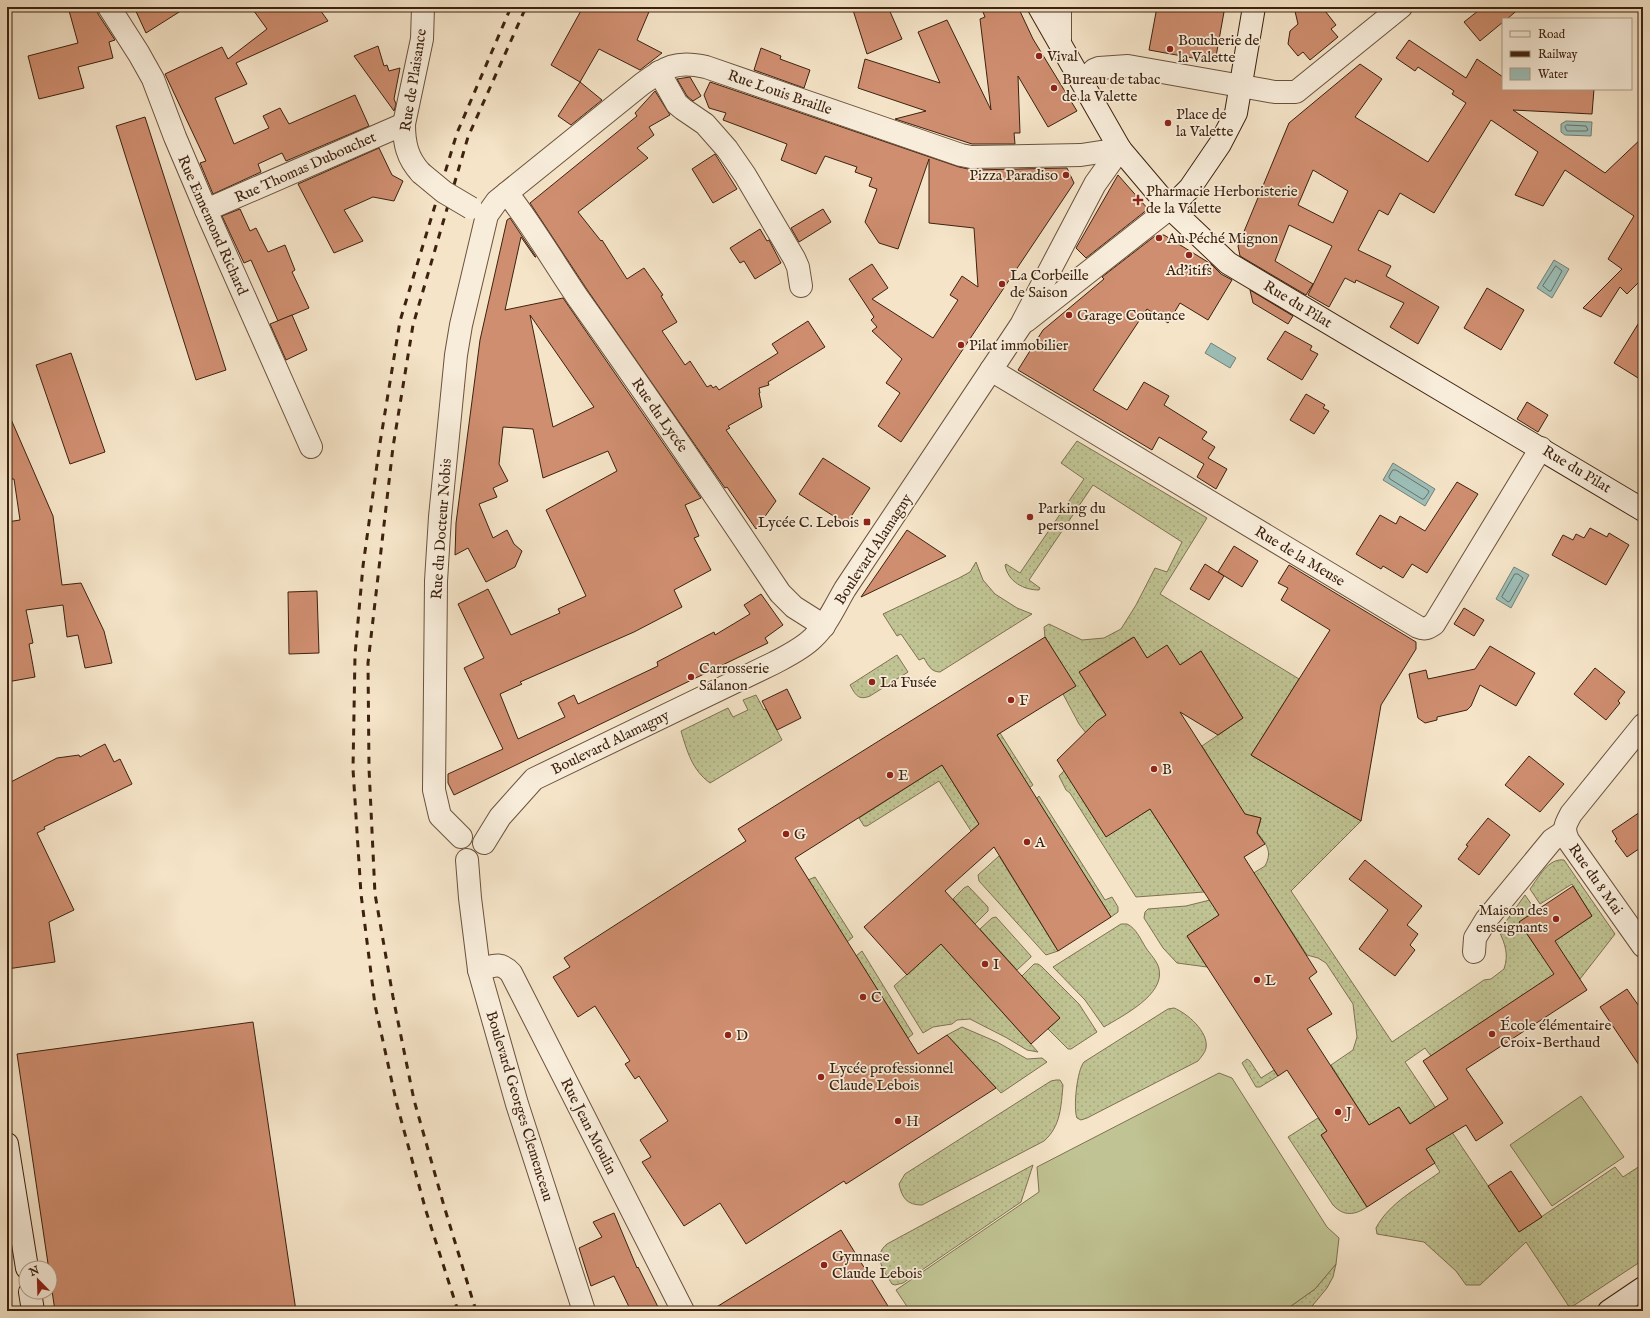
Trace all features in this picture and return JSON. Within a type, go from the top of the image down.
[{"type":"street","name":"Rue Ennemond Richard","points":[[109,7],[153,79],[175,137],[206,210],[311,447]]},
{"type":"street","name":"Rue de Plaisance","points":[[423,7],[422,39],[404,124],[404,138],[407,152],[421,173],[444,192],[479,211]]},
{"type":"street","name":"Rue du Pilat","points":[[1039,7],[1120,149],[1170,208],[1228,263],[1643,510]]},
{"type":"street","points":[[1060,7],[1060,42]]},
{"type":"street","points":[[1020,325],[1170,208],[1190,188],[1220,144],[1236,113],[1254,7]]},
{"type":"street","points":[[1082,81],[1094,70],[1099,68],[1128,66],[1275,92],[1296,92],[1401,7]]},
{"type":"street","name":"Rue Louis Braille","points":[[479,211],[497,201],[642,84],[659,72],[674,65],[690,64],[706,67],[961,155],[972,157],[1081,155],[1120,149]]},
{"type":"street","points":[[659,72],[677,104],[683,110],[698,118],[714,132],[728,149],[794,258],[798,267],[801,286]]},
{"type":"street","name":"Rue Thomas Dubouchet","points":[[206,210],[404,124]]},
{"type":"street","name":"Boulevard Alamagny","points":[[472,846],[534,779],[792,653],[813,639],[824,626],[845,589],[1020,325],[1095,184],[1120,149]]},
{"type":"street","name":"Rue du Lycée","points":[[507,193],[521,210],[560,272],[780,593],[794,607],[824,626]]},
{"type":"street","name":"Rue du Docteur Nobis","points":[[472,846],[440,816],[434,790],[436,580],[440,517],[456,355],[479,211]]},
{"type":"street","name":"Rue de la Meuse","points":[[991,370],[1423,629],[1434,624],[1541,448]]},
{"type":"street","name":"Rue du 8 Mai","points":[[1643,725],[1571,814],[1564,832],[1568,840],[1643,946]]},
{"type":"street","name":"Rue du 8 Mai","points":[[1474,952],[1475,938],[1486,920],[1552,840],[1564,832]]},
{"type":"street","name":"Boulevard Georges Clemenceau","points":[[472,846],[470,898],[479,970],[517,1104],[584,1311]]},
{"type":"street","name":"Rue Jean Moulin","points":[[479,970],[498,965],[505,966],[512,973],[683,1311]]},
{"type":"street","points":[[7,1144],[25,1260]]},
{"type":"street","points":[[1609,1311],[1643,1288]]},
{"type":"street","points":[[31,1300],[33,1311]]},
{"type":"green space","points":[[1077,441],[1207,518],[1160,594],[1299,679],[1251,755],[1361,821],[1291,891],[1392,1042],[1484,980],[1491,979],[1504,969],[1506,949],[1499,931],[1525,895],[1536,911],[1519,922],[1539,952],[1592,916],[1572,884],[1540,904],[1530,889],[1544,869],[1553,862],[1564,860],[1615,934],[1580,979],[1570,964],[1431,1056],[1425,1048],[1405,1062],[1519,1232],[1615,1167],[1623,1177],[1643,1164],[1643,1260],[1570,1308],[1526,1242],[1480,1285],[1466,1285],[1456,1271],[1424,1242],[1377,1234],[1376,1228],[1388,1211],[1440,1172],[1426,1149],[1437,1142],[1421,1117],[1410,1124],[1399,1107],[1369,1125],[1331,1065],[1353,1050],[1357,1037],[1353,1004],[1326,963],[1318,958],[1307,955],[1263,887],[1187,936],[1207,967],[1177,963],[1163,948],[1144,918],[1145,912],[1148,909],[1186,906],[1210,900],[1265,866],[1268,860],[1268,851],[1267,846],[1255,829],[1259,827],[1261,818],[1253,816],[1248,819],[1202,746],[1243,718],[1201,651],[1180,665],[1147,658],[1133,637],[1088,666],[1102,688],[1092,694],[1106,715],[1086,733],[1079,724],[1063,694],[1075,686],[1045,637],[1044,627],[1049,624],[1082,640],[1104,638],[1121,629],[1136,605],[1155,568],[1167,572],[1182,542],[1093,485],[1029,580],[1040,588],[1039,590],[1022,587],[1013,580],[1009,576],[1005,565],[1006,564],[1020,573],[1084,479],[1061,463]]},
{"type":"green space","points":[[976,562],[983,580],[995,594],[1017,608],[1032,614],[940,672],[934,671],[930,668],[924,658],[919,660],[901,634],[897,636],[883,614],[970,572]]},
{"type":"green space","points":[[897,655],[908,672],[870,696],[863,698],[855,694],[850,685]]},
{"type":"green space","points":[[756,695],[764,710],[766,709],[782,740],[710,783],[694,766],[681,731],[728,708],[733,717],[748,710],[743,700]]},
{"type":"green space","points":[[1000,733],[1033,785],[1029,788],[997,736]]},
{"type":"green space","points":[[1100,734],[1091,784],[1078,792],[1106,836],[1150,809],[1204,892],[1136,897],[1070,793],[1066,790],[1059,776]]},
{"type":"green space","points":[[942,765],[979,824],[971,831],[939,781],[867,826],[864,826],[859,818]]},
{"type":"green space","points":[[1039,796],[1105,900],[1112,897],[1118,907],[1118,912],[1111,917],[1036,799]]},
{"type":"green space","points":[[999,856],[1058,951],[1046,955],[979,881],[978,875]]},
{"type":"green space","points":[[815,877],[853,937],[847,942],[808,880]]},
{"type":"green space","points":[[968,886],[988,907],[988,911],[975,924],[953,899]]},
{"type":"green space","points":[[996,917],[1031,956],[1017,970],[980,929],[992,918]]},
{"type":"green space","points":[[1121,924],[1127,924],[1138,934],[1157,964],[1159,969],[1159,979],[1149,996],[1140,1004],[1104,1027],[1085,1000],[1053,967]]},
{"type":"green space","points":[[941,944],[1038,1052],[1027,1050],[970,1019],[957,1020],[952,1024],[933,1027],[923,1033],[894,986]]},
{"type":"green space","points":[[862,951],[913,1034],[908,1038],[856,956]]},
{"type":"green space","points":[[1034,964],[1041,966],[1079,1004],[1097,1032],[1071,1049],[1068,1049],[1048,1029],[1060,1018],[1022,976]]},
{"type":"green space","points":[[1174,1008],[1191,1019],[1201,1030],[1204,1036],[1206,1048],[1198,1061],[1087,1118],[1081,1120],[1077,1118],[1075,1106],[1076,1089],[1079,1073],[1084,1062],[1168,1009]]},
{"type":"green space","points":[[962,1027],[997,1042],[1027,1059],[1042,1058],[1047,1062],[1001,1093],[947,1035]]},
{"type":"green space","points":[[1247,1059],[1250,1061],[1261,1078],[1274,1070],[1278,1076],[1260,1087],[1256,1087],[1242,1063]]},
{"type":"green space","points":[[1219,1073],[1232,1078],[1327,1227],[1339,1238],[1336,1264],[1315,1289],[1284,1311],[910,1311],[896,1290],[1039,1192],[1037,1167]]},
{"type":"green space","points":[[1060,1080],[1063,1085],[1061,1108],[1054,1129],[1044,1141],[922,1205],[912,1204],[906,1200],[899,1184],[905,1174],[1051,1081]]},
{"type":"green space","points":[[1581,1096],[1624,1157],[1552,1206],[1510,1145]]},
{"type":"green space","points":[[1318,1118],[1327,1131],[1321,1135],[1367,1207],[1358,1212],[1350,1214],[1341,1212],[1333,1205],[1288,1137]]},
{"type":"green space","points":[[1033,1165],[1021,1202],[903,1283],[895,1285],[892,1284],[883,1269],[880,1259],[880,1253],[887,1244]]},
{"type":"green space","points":[[1336,1264],[1333,1277],[1327,1288],[1308,1311],[1284,1311],[1315,1289]]},
{"type":"water","points":[[1566,121],[1592,122],[1591,136],[1565,135],[1561,132],[1561,124]]},
{"type":"water","points":[[1554,260],[1569,269],[1552,298],[1537,288]]},
{"type":"water","points":[[1211,343],[1236,358],[1230,368],[1205,353]]},
{"type":"water","points":[[1393,463],[1435,489],[1425,506],[1383,480]]},
{"type":"water","points":[[1514,567],[1529,575],[1511,608],[1496,599]]},
{"type":"building","points":[[68,7],[97,7],[98,14],[115,40],[109,42],[113,58],[78,67],[84,88],[39,99],[28,56],[78,43]]},
{"type":"building","points":[[134,7],[187,7],[146,33]]},
{"type":"building","points":[[251,7],[318,7],[328,21],[236,63],[247,84],[215,98],[234,144],[269,128],[263,116],[280,108],[289,124],[355,95],[369,126],[286,161],[282,153],[258,164],[261,172],[213,194],[200,163],[206,161],[165,74],[222,47],[228,59],[267,29]]},
{"type":"building","points":[[583,7],[651,7],[637,40],[662,53],[640,70],[599,49],[580,82],[551,65]]},
{"type":"building","points":[[852,7],[888,7],[902,39],[867,54]]},
{"type":"building","points":[[981,7],[1018,7],[1033,39],[1077,111],[1048,127],[1018,76],[1020,133],[1014,133],[1015,144],[972,144],[895,119],[926,111],[858,88],[865,59],[940,83],[918,32],[947,20],[991,110],[980,19],[985,17]]},
{"type":"building","points":[[1157,7],[1201,7],[1224,12],[1215,62],[1149,50]]},
{"type":"building","points":[[1294,7],[1322,7],[1336,25],[1331,29],[1338,37],[1310,60],[1303,52],[1298,56],[1288,44],[1290,31],[1298,24]]},
{"type":"building","points":[[1483,7],[1521,7],[1508,18],[1502,18],[1502,23],[1480,41],[1464,22]]},
{"type":"building","points":[[1409,40],[1466,78],[1477,59],[1502,76],[1502,90],[1594,90],[1592,114],[1513,110],[1605,173],[1643,137],[1643,283],[1640,281],[1627,294],[1620,287],[1601,317],[1583,308],[1622,269],[1608,259],[1634,216],[1565,170],[1543,206],[1515,195],[1538,152],[1491,120],[1434,213],[1400,193],[1388,215],[1379,210],[1358,250],[1391,266],[1386,276],[1439,307],[1418,344],[1390,327],[1404,303],[1356,280],[1355,283],[1345,278],[1329,307],[1308,295],[1332,246],[1289,225],[1275,261],[1313,284],[1306,295],[1240,256],[1238,246],[1289,123],[1360,64],[1382,79],[1355,117],[1428,162],[1466,103],[1452,94],[1454,91],[1418,67],[1415,71],[1396,58]],"holes":[[[1313,170],[1348,191],[1333,223],[1298,205]]]},
{"type":"building","points":[[378,46],[384,66],[387,65],[389,71],[400,68],[394,99],[396,104],[394,111],[354,56]]},
{"type":"building","points":[[761,48],[781,56],[780,59],[810,70],[804,88],[754,70]]},
{"type":"building","points":[[690,77],[701,96],[693,101],[687,96],[677,79]]},
{"type":"building","points":[[580,82],[602,100],[571,125],[558,116]]},
{"type":"building","points":[[710,82],[959,167],[973,170],[1067,168],[1074,183],[901,442],[878,426],[900,393],[886,383],[902,359],[872,331],[877,327],[871,320],[874,317],[849,279],[872,264],[888,288],[872,299],[933,338],[958,300],[950,295],[962,276],[978,287],[974,228],[929,223],[929,159],[898,249],[879,243],[865,222],[877,189],[869,186],[872,178],[855,172],[857,167],[825,156],[816,174],[781,160],[787,144],[723,120],[726,113],[709,108],[704,95]]},
{"type":"building","points":[[655,91],[670,115],[649,127],[654,135],[637,148],[648,158],[578,212],[601,241],[602,240],[627,279],[644,268],[663,295],[661,296],[677,322],[662,331],[685,365],[690,361],[707,387],[711,385],[713,388],[716,386],[719,390],[778,353],[772,344],[808,321],[825,347],[768,382],[769,385],[759,388],[762,407],[728,426],[730,428],[726,430],[776,501],[756,529],[727,487],[725,488],[588,291],[530,203],[637,116],[635,113]]},
{"type":"building","points":[[145,117],[226,370],[196,380],[116,126]]},
{"type":"building","points":[[379,148],[392,175],[403,181],[394,201],[373,197],[344,210],[363,241],[334,253],[298,184]]},
{"type":"building","points":[[715,154],[737,189],[713,203],[692,169]]},
{"type":"building","points":[[1118,175],[1148,209],[1086,258],[1076,248]]},
{"type":"building","points":[[240,209],[250,231],[256,228],[268,252],[285,245],[295,270],[292,272],[309,308],[278,321],[251,260],[244,263],[222,216]]},
{"type":"building","points":[[823,209],[831,222],[799,242],[791,228]]},
{"type":"building","points":[[510,218],[536,257],[521,237],[505,310],[563,298],[701,498],[685,505],[699,536],[694,538],[711,570],[674,590],[682,607],[634,632],[520,682],[522,684],[500,694],[518,739],[565,717],[558,703],[574,695],[578,704],[658,666],[657,662],[714,632],[715,635],[750,614],[744,605],[761,594],[783,625],[765,638],[768,643],[454,795],[448,783],[448,774],[503,749],[464,668],[484,658],[458,604],[488,589],[511,635],[560,613],[558,609],[586,596],[546,510],[617,471],[608,451],[543,478],[533,429],[503,427],[499,464],[508,481],[493,488],[497,497],[479,504],[493,538],[507,530],[514,544],[522,551],[515,567],[486,582],[468,548],[455,555],[456,523],[480,340],[507,220]],"holes":[[[530,315],[594,407],[553,427]]]},
{"type":"building","points":[[760,229],[767,241],[769,240],[781,263],[755,279],[744,261],[740,263],[730,248]]},
{"type":"building","points":[[1164,235],[1211,264],[1221,274],[1232,280],[1208,320],[1180,303],[1168,323],[1147,309],[1093,390],[1127,410],[1144,382],[1169,396],[1164,405],[1207,432],[1202,439],[1215,447],[1208,458],[1227,469],[1216,489],[1197,477],[1204,464],[1159,437],[1152,450],[1018,370],[1043,330],[1104,279],[1102,277],[1155,236]]},
{"type":"building","points":[[1487,288],[1524,310],[1501,350],[1464,328]]},
{"type":"building","points":[[1250,290],[1293,316],[1288,324],[1253,303]]},
{"type":"building","points":[[292,315],[307,350],[286,360],[270,324]]},
{"type":"building","points":[[1643,316],[1643,381],[1614,363]]},
{"type":"building","points":[[1285,331],[1312,346],[1310,350],[1318,354],[1302,380],[1267,359]]},
{"type":"building","points":[[71,353],[105,452],[70,464],[36,365]]},
{"type":"building","points":[[1306,394],[1325,405],[1323,408],[1329,411],[1314,434],[1290,420]]},
{"type":"building","points":[[1527,402],[1548,415],[1538,432],[1517,419]]},
{"type":"building","points":[[7,410],[53,516],[62,585],[81,583],[104,631],[112,663],[85,668],[78,635],[67,637],[63,605],[26,610],[33,643],[29,644],[35,677],[7,682],[7,522],[20,520],[14,479],[9,479],[7,467]]},
{"type":"building","points":[[823,458],[870,488],[846,524],[799,494]]},
{"type":"building","points":[[1457,482],[1478,494],[1427,573],[1412,564],[1403,578],[1383,566],[1381,569],[1356,554],[1380,515],[1396,524],[1400,516],[1425,531]]},
{"type":"building","points":[[1590,528],[1607,537],[1609,533],[1629,545],[1606,585],[1552,555],[1563,535],[1573,540],[1576,534],[1584,538]]},
{"type":"building","points":[[907,530],[946,556],[861,597]]},
{"type":"building","points":[[1234,546],[1258,561],[1242,587],[1218,572]]},
{"type":"building","points":[[1205,564],[1224,576],[1209,600],[1190,589]]},
{"type":"building","points":[[1289,565],[1416,642],[1416,649],[1381,705],[1361,821],[1251,755],[1330,630],[1281,600],[1288,588],[1278,583]]},
{"type":"building","points":[[317,591],[319,653],[289,654],[288,592]]},
{"type":"building","points":[[1464,608],[1484,620],[1474,636],[1454,624]]},
{"type":"building","points":[[1045,637],[1076,686],[997,735],[1111,917],[1058,951],[994,847],[945,891],[1060,1018],[1031,1044],[941,944],[907,975],[864,927],[979,824],[942,765],[795,858],[918,1054],[947,1035],[996,1088],[846,1184],[844,1181],[746,1244],[720,1203],[684,1226],[642,1162],[651,1157],[640,1140],[668,1121],[639,1076],[635,1079],[625,1064],[630,1061],[595,1006],[578,1017],[553,977],[570,967],[564,958],[746,841],[738,829]]},
{"type":"building","points":[[1134,637],[1147,658],[1167,645],[1180,665],[1201,651],[1243,718],[1218,735],[1180,712],[1245,814],[1261,818],[1257,833],[1265,844],[1244,857],[1317,972],[1309,978],[1332,1014],[1307,1029],[1369,1125],[1399,1107],[1410,1124],[1448,1099],[1423,1061],[1554,974],[1519,922],[1573,886],[1592,916],[1555,941],[1587,990],[1466,1069],[1503,1123],[1476,1141],[1466,1125],[1426,1149],[1435,1163],[1367,1207],[1321,1135],[1327,1131],[1287,1070],[1278,1076],[1187,936],[1219,915],[1150,809],[1106,837],[1057,760],[1097,721],[1106,715],[1079,672]]},
{"type":"building","points":[[1490,646],[1535,673],[1516,706],[1480,685],[1471,706],[1467,710],[1437,717],[1437,720],[1425,723],[1418,718],[1409,674],[1426,670],[1428,679],[1475,669]]},
{"type":"building","points":[[1595,668],[1625,692],[1618,701],[1620,703],[1606,720],[1574,694]]},
{"type":"building","points":[[787,689],[801,718],[777,730],[762,701]]},
{"type":"building","points":[[105,744],[114,762],[120,759],[132,784],[44,827],[45,829],[37,833],[74,910],[49,922],[55,962],[7,969],[7,784],[57,758],[79,755],[80,757]]},
{"type":"building","points":[[1529,756],[1564,784],[1540,812],[1505,785]]},
{"type":"building","points":[[1643,810],[1643,846],[1627,857],[1615,841],[1617,839],[1612,831]]},
{"type":"building","points":[[1488,818],[1510,835],[1479,875],[1458,859],[1468,846],[1466,845]]},
{"type":"building","points":[[1365,860],[1422,906],[1407,925],[1418,934],[1410,945],[1415,950],[1395,976],[1359,949],[1388,910],[1349,879]]},
{"type":"building","points":[[1627,989],[1643,1012],[1643,1071],[1600,1007]]},
{"type":"building","points":[[253,1022],[296,1311],[55,1311],[53,1300],[58,1300],[58,1260],[47,1260],[17,1054]]},
{"type":"building","points":[[1511,1171],[1542,1217],[1519,1232],[1488,1186]]},
{"type":"building","points":[[614,1213],[637,1268],[638,1267],[660,1311],[631,1311],[614,1276],[591,1286],[579,1248],[602,1237],[593,1222]]},
{"type":"building","name":"Gymnase Claude Lebois","points":[[841,1230],[891,1311],[710,1311]]},
{"type":"railway","points":[[458,1311],[426,1211],[397,1105],[375,1005],[361,894],[353,769],[355,655],[363,566],[380,443],[400,321],[457,133],[511,7]]},
{"type":"railway","points":[[476,1311],[414,1100],[393,997],[375,894],[369,768],[368,663],[393,447],[413,325],[468,137],[526,7]]},
{"type":"place","name":"Boucherie de la Valette","points":[[1170,49]]},
{"type":"place","name":"Vival","points":[[1039,56]]},
{"type":"place","name":"Bureau de tabac de la Valette","points":[[1054,88]]},
{"type":"place","name":"Place de la Valette","points":[[1168,123]]},
{"type":"place","name":"Pizza Paradiso","points":[[1066,175]]},
{"type":"place","name":"Pharmacie Herboristerie de la Valette","points":[[1138,200]]},
{"type":"place","name":"Au Péché Mignon","points":[[1159,238]]},
{"type":"place","name":"Ad'itifs","points":[[1189,255]]},
{"type":"place","name":"La Corbeille de Saison","points":[[1002,284]]},
{"type":"place","name":"Garage Coutance","points":[[1069,315]]},
{"type":"place","name":"Pilat immobilier","points":[[961,345]]},
{"type":"place","name":"Parking du personnel","points":[[1030,517]]},
{"type":"place","name":"Lycée C. Lebois","points":[[867,522]]},
{"type":"place","name":"Carrosserie Salanon","points":[[691,677]]},
{"type":"place","name":"La Fusée","points":[[872,682]]},
{"type":"place","name":"F","points":[[1011,700]]},
{"type":"place","name":"B","points":[[1154,769]]},
{"type":"place","name":"E","points":[[890,775]]},
{"type":"place","name":"G","points":[[786,834]]},
{"type":"place","name":"A","points":[[1027,842]]},
{"type":"place","name":"Maison des enseignants","points":[[1556,919]]},
{"type":"place","name":"I","points":[[985,964]]},
{"type":"place","name":"L","points":[[1257,980]]},
{"type":"place","name":"C","points":[[863,997]]},
{"type":"place","name":"École élémentaire Croix-Berthaud","points":[[1492,1034]]},
{"type":"place","name":"D","points":[[728,1035]]},
{"type":"place","name":"Lycée professionnel Claude Lebois","points":[[821,1077]]},
{"type":"place","name":"J","points":[[1338,1112]]},
{"type":"place","name":"H","points":[[898,1121]]},
{"type":"place","name":"Gymnase Claude Lebois","points":[[824,1265]]}]
